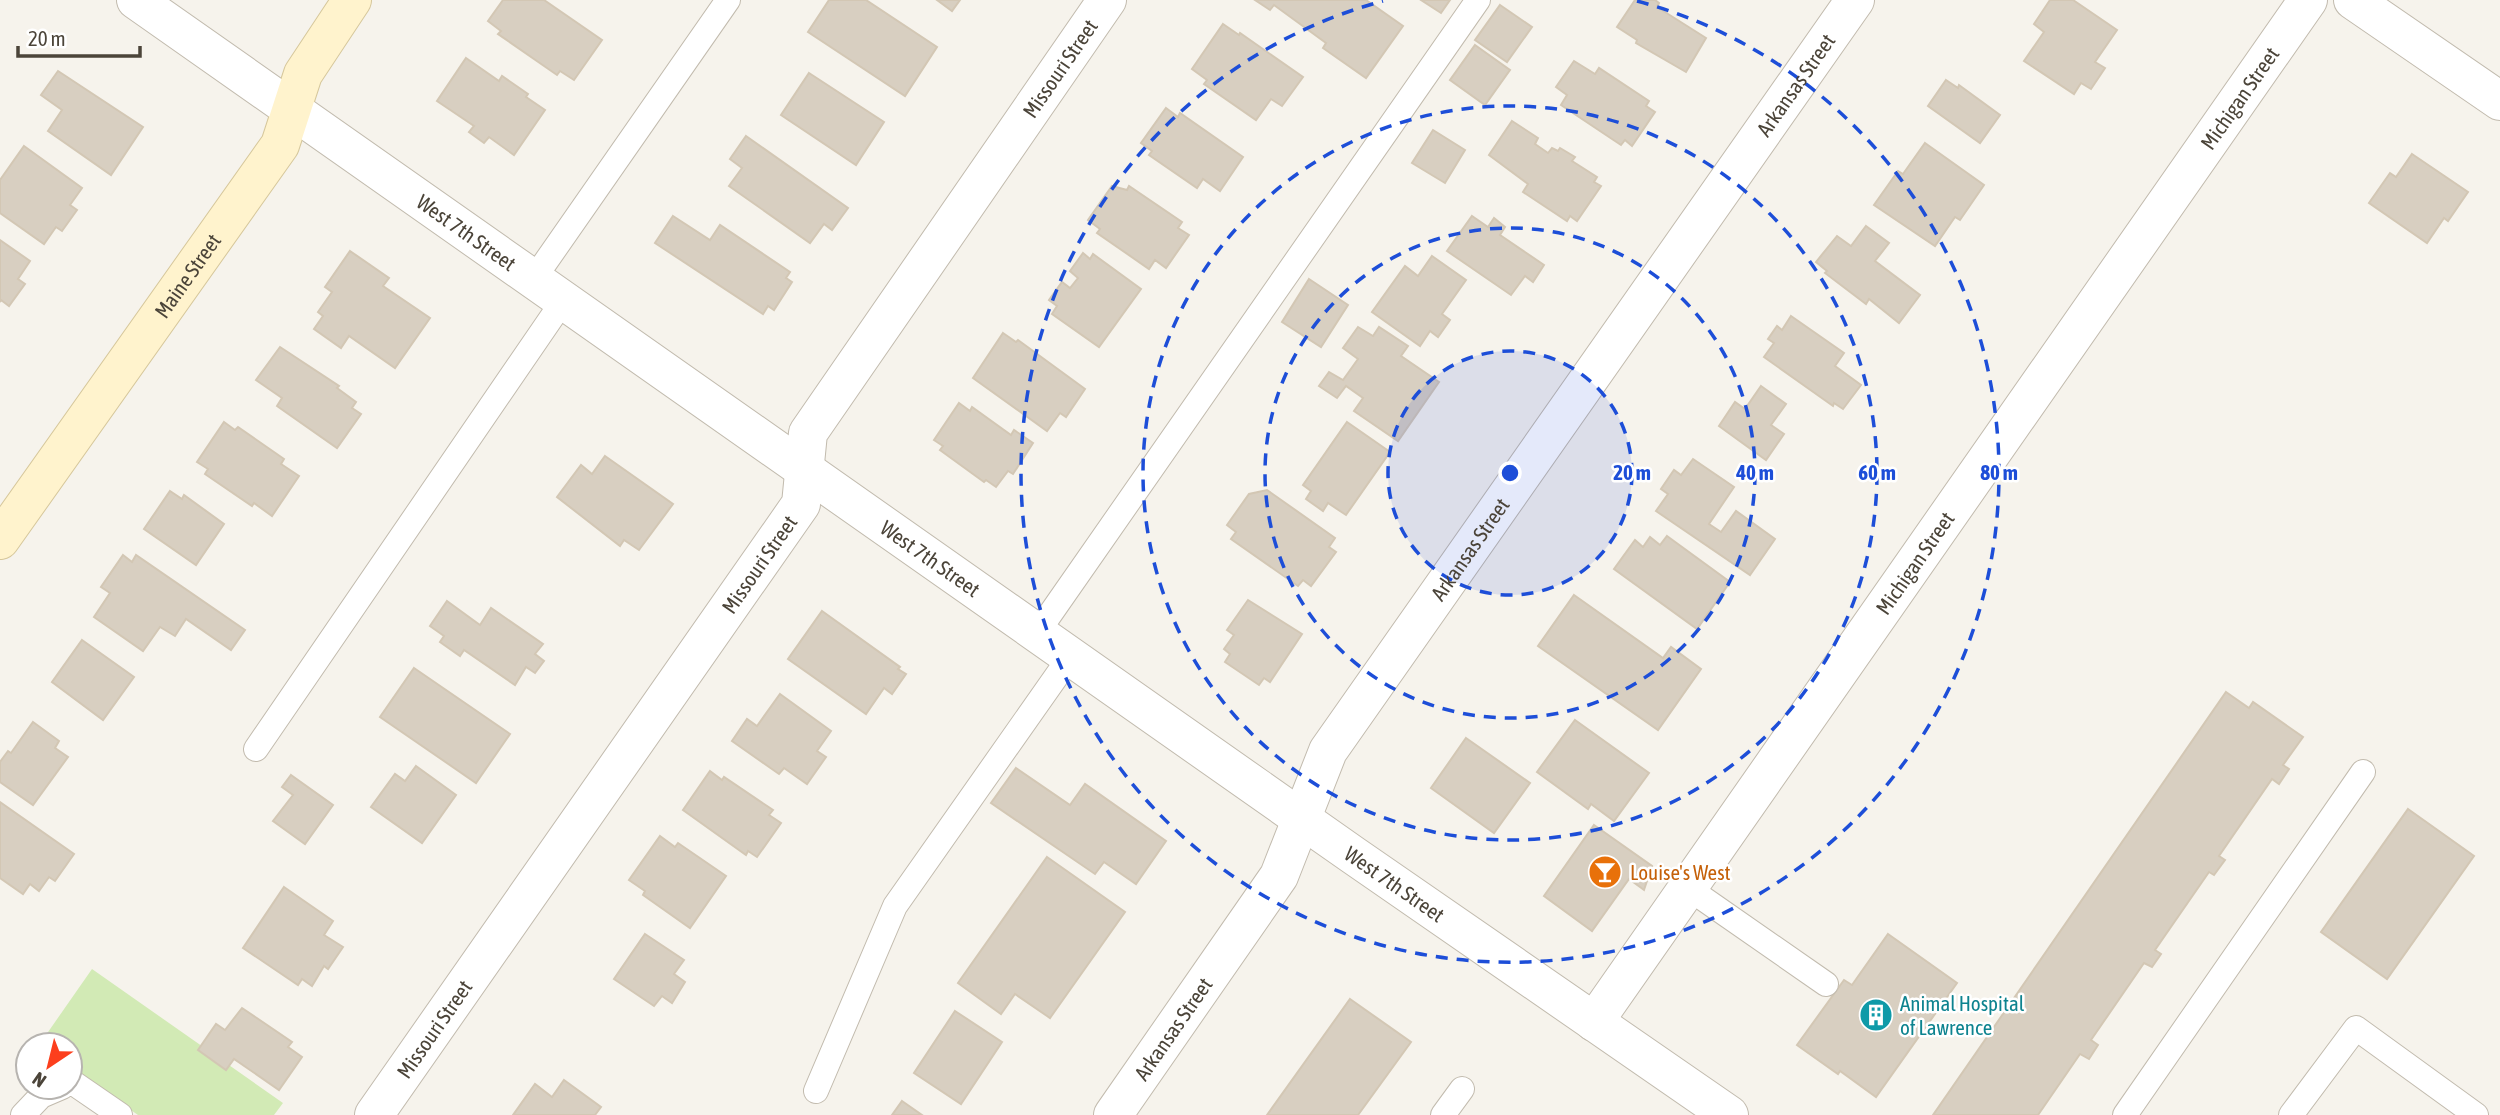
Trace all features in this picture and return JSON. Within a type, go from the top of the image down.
[{"type":"street","name":"West 7th Street","points":[[136,0],[1037,634],[1729,1115]]},
{"type":"street","name":"Maine Street","points":[[0,540],[280,145],[303,74],[352,0]]},
{"type":"street","name":"Missouri Street","points":[[374,1115],[801,505],[808,433],[1107,0]]},
{"type":"street","name":"Arkansas Street","points":[[1113,1115],[1279,876],[1328,751],[1855,0]]},
{"type":"street","name":"Michigan Street","points":[[1594,1022],[2308,0]]},
{"type":"street","points":[[2353,0],[2500,101]]},
{"type":"lane","points":[[533,279],[728,0]]},
{"type":"lane","points":[[1037,634],[1478,0]]},
{"type":"lane","points":[[256,749],[563,301]]},
{"type":"lane","points":[[816,1091],[895,906],[1070,657]]},
{"type":"lane","points":[[2125,1115],[2363,772]]},
{"type":"lane","points":[[1688,888],[1826,984]]},
{"type":"lane","points":[[2291,1115],[2356,1028],[2476,1115]]},
{"type":"lane","points":[[1443,1115],[1462,1089]]},
{"type":"lane","points":[[84,1091],[120,1115]]},
{"type":"lane","points":[[23,1115],[36,1101]]},
{"type":"green space","points":[[92,969],[283,1103],[274,1115],[138,1115],[84,1078],[84,1031],[49,1031]]},
{"type":"building","points":[[503,0],[544,0],[602,40],[574,80],[560,71],[557,75],[498,34],[501,31],[488,21]]},
{"type":"building","points":[[829,0],[866,0],[937,47],[905,96],[808,32]]},
{"type":"building","points":[[937,0],[960,0],[952,11]]},
{"type":"building","points":[[1255,0],[1366,0],[1403,26],[1366,78],[1323,48],[1326,43],[1274,5],[1270,10]]},
{"type":"building","points":[[1421,0],[1450,0],[1441,13]]},
{"type":"building","points":[[1635,0],[1655,0],[1659,3],[1657,7],[1706,38],[1686,72],[1636,43],[1637,40],[1617,27]]},
{"type":"building","points":[[2050,0],[2073,0],[2117,30],[2095,62],[2105,68],[2091,89],[2081,83],[2074,94],[2024,61],[2044,32],[2034,24]]},
{"type":"building","points":[[1500,5],[1532,27],[1507,62],[1475,40]]},
{"type":"building","points":[[1223,24],[1303,77],[1282,106],[1271,99],[1256,120],[1204,84],[1207,80],[1192,69]]},
{"type":"building","points":[[1475,45],[1510,70],[1485,105],[1450,80]]},
{"type":"building","points":[[466,58],[499,81],[502,76],[545,110],[514,155],[489,137],[484,143],[469,132],[474,126],[437,101]]},
{"type":"building","points":[[1574,61],[1595,74],[1599,68],[1649,101],[1646,106],[1655,112],[1632,146],[1625,140],[1621,145],[1561,105],[1567,95],[1556,87]]},
{"type":"building","points":[[58,71],[143,127],[111,175],[48,131],[62,110],[41,95]]},
{"type":"building","points":[[809,73],[884,122],[856,165],[781,115]]},
{"type":"building","points":[[1946,80],[1958,88],[1959,85],[2000,115],[1980,143],[1928,106]]},
{"type":"building","points":[[1166,108],[1178,117],[1180,113],[1243,157],[1220,191],[1203,179],[1197,188],[1149,155],[1152,151],[1141,143]]},
{"type":"building","points":[[1512,121],[1538,138],[1535,144],[1548,153],[1552,148],[1558,151],[1560,148],[1575,157],[1572,161],[1597,177],[1594,182],[1601,186],[1577,221],[1570,216],[1567,221],[1523,192],[1528,184],[1489,155]]},
{"type":"building","points":[[1433,130],[1465,150],[1445,183],[1412,163]]},
{"type":"building","points":[[746,136],[848,208],[832,230],[824,224],[810,243],[729,186],[742,168],[730,159]]},
{"type":"building","points":[[1925,143],[1984,185],[1960,220],[1955,217],[1935,246],[1874,205],[1898,171],[1903,174]]},
{"type":"building","points":[[24,146],[82,188],[70,205],[77,210],[62,231],[56,227],[44,244],[0,213],[0,180]]},
{"type":"building","points":[[2412,154],[2468,192],[2448,221],[2444,218],[2427,243],[2369,203],[2390,173],[2396,177]]},
{"type":"building","points":[[1112,186],[1127,190],[1129,186],[1182,222],[1178,228],[1189,235],[1166,268],[1155,260],[1149,269],[1097,233],[1100,229],[1088,220]]},
{"type":"building","points":[[673,216],[710,240],[720,225],[790,272],[786,278],[792,282],[774,310],[768,306],[763,314],[655,243]]},
{"type":"building","points":[[1472,216],[1488,227],[1494,218],[1505,227],[1500,235],[1544,265],[1533,282],[1525,276],[1511,295],[1447,251]]},
{"type":"building","points":[[1866,226],[1889,243],[1875,261],[1920,295],[1899,323],[1869,299],[1866,304],[1825,273],[1827,271],[1816,262],[1837,236],[1851,246]]},
{"type":"building","points":[[0,240],[30,261],[18,279],[25,284],[9,306],[1,300],[0,302]]},
{"type":"building","points":[[350,251],[389,278],[383,286],[430,318],[395,368],[349,336],[341,348],[314,329],[323,316],[318,312],[332,292],[325,287]]},
{"type":"building","points":[[1083,253],[1090,259],[1093,254],[1141,289],[1099,347],[1052,314],[1057,306],[1049,300],[1062,282],[1070,288],[1078,278],[1070,271]]},
{"type":"building","points":[[1432,256],[1466,280],[1442,314],[1450,320],[1438,337],[1430,331],[1420,346],[1372,312],[1405,266],[1418,276]]},
{"type":"building","points":[[1309,279],[1348,305],[1321,347],[1282,322]]},
{"type":"building","points":[[1791,316],[1844,353],[1835,366],[1861,385],[1843,409],[1834,403],[1833,406],[1764,357],[1774,343],[1768,339],[1777,326],[1782,330]]},
{"type":"building","points":[[1358,327],[1373,336],[1379,327],[1408,346],[1401,356],[1439,382],[1398,441],[1354,411],[1363,398],[1346,386],[1337,398],[1319,386],[1329,372],[1343,380],[1358,359],[1343,348]]},
{"type":"building","points":[[1003,333],[1016,342],[1018,340],[1085,389],[1066,417],[1060,413],[1047,431],[973,378]]},
{"type":"building","points":[[280,347],[339,386],[337,388],[356,402],[352,408],[361,414],[337,448],[277,406],[282,398],[256,380]]},
{"type":"building","points":[[1761,386],[1786,404],[1771,425],[1784,434],[1766,460],[1719,426],[1735,402],[1745,409]]},
{"type":"building","points":[[959,403],[970,411],[972,407],[1011,435],[1014,430],[1033,443],[1013,474],[1008,471],[996,487],[986,480],[984,482],[940,450],[943,446],[934,440]]},
{"type":"building","points":[[224,422],[235,430],[238,427],[284,459],[281,464],[299,476],[272,516],[254,503],[252,506],[205,474],[208,469],[197,462]]},
{"type":"building","points":[[1347,422],[1390,452],[1346,515],[1328,503],[1323,511],[1306,499],[1311,491],[1303,485]]},
{"type":"building","points":[[605,456],[673,504],[639,550],[624,540],[620,546],[557,497],[581,465],[592,474]]},
{"type":"building","points":[[1693,459],[1734,487],[1709,524],[1721,532],[1736,511],[1775,539],[1750,575],[1656,511],[1668,494],[1661,489],[1674,470],[1681,475]]},
{"type":"building","points":[[1267,490],[1335,538],[1329,547],[1336,552],[1311,586],[1303,580],[1298,586],[1231,539],[1236,532],[1227,525],[1249,494]]},
{"type":"building","points":[[170,491],[182,499],[184,495],[224,524],[196,565],[144,529]]},
{"type":"building","points":[[1667,536],[1730,582],[1697,629],[1614,569],[1635,540],[1643,547],[1650,537],[1660,545]]},
{"type":"building","points":[[123,555],[132,562],[136,555],[245,630],[231,650],[186,619],[175,636],[160,627],[143,651],[94,617],[110,593],[101,587]]},
{"type":"building","points":[[1574,595],[1663,658],[1671,647],[1701,669],[1658,730],[1538,646]]},
{"type":"building","points":[[1248,600],[1302,634],[1270,682],[1264,678],[1259,685],[1225,662],[1230,654],[1224,649],[1234,635],[1227,630]]},
{"type":"building","points":[[447,601],[480,625],[491,608],[543,644],[535,654],[544,661],[535,673],[526,667],[515,685],[464,650],[460,656],[440,642],[444,636],[430,626]]},
{"type":"building","points":[[822,611],[906,674],[892,694],[884,688],[866,714],[788,659]]},
{"type":"building","points":[[82,640],[134,677],[103,720],[52,682]]},
{"type":"building","points":[[414,668],[510,734],[476,783],[380,717]]},
{"type":"building","points":[[2226,692],[2249,708],[2253,702],[2303,737],[2283,765],[2289,769],[2279,784],[2272,779],[2219,856],[2225,860],[2214,875],[2209,872],[2155,950],[2161,954],[2152,967],[2144,963],[2091,1040],[2098,1045],[2089,1059],[2080,1054],[2038,1115],[1933,1115]]},
{"type":"building","points":[[780,694],[831,731],[817,751],[826,757],[807,784],[784,768],[779,774],[732,741],[747,719],[757,726]]},
{"type":"building","points":[[1575,720],[1649,773],[1614,821],[1591,804],[1588,809],[1537,772]]},
{"type":"building","points":[[33,722],[59,741],[55,748],[68,757],[33,805],[0,782],[0,762],[8,751],[11,753]]},
{"type":"building","points":[[1466,738],[1530,783],[1494,833],[1431,788]]},
{"type":"building","points":[[416,766],[456,795],[422,843],[371,807],[395,774],[405,781]]},
{"type":"building","points":[[1016,768],[1070,805],[1085,784],[1166,841],[1136,884],[1104,862],[1095,874],[991,803]]},
{"type":"building","points":[[710,771],[722,780],[724,777],[773,810],[769,815],[781,823],[757,857],[748,851],[746,855],[683,810]]},
{"type":"building","points":[[291,775],[333,805],[305,844],[273,821],[293,795],[282,787]]},
{"type":"building","points":[[0,802],[74,854],[55,881],[49,877],[39,891],[30,884],[23,894],[0,878]]},
{"type":"building","points":[[2408,809],[2474,856],[2387,979],[2321,932]]},
{"type":"building","name":"Louise's West","points":[[1594,825],[1652,866],[1644,890],[1629,879],[1592,931],[1544,896]]},
{"type":"building","points":[[660,836],[675,847],[678,843],[726,876],[690,928],[643,895],[645,891],[629,880]]},
{"type":"building","points":[[1047,857],[1125,912],[1050,1018],[1015,994],[1001,1014],[958,983]]},
{"type":"building","points":[[284,887],[333,921],[324,935],[343,947],[328,969],[324,966],[312,986],[302,979],[298,985],[243,948]]},
{"type":"building","points":[[645,934],[684,960],[674,974],[685,982],[672,1003],[662,996],[654,1006],[614,979]]},
{"type":"building","name":"Animal Hospital of Lawrence","points":[[1888,934],[1957,983],[1876,1097],[1797,1045],[1844,980],[1852,985]]},
{"type":"building","points":[[1350,999],[1411,1042],[1358,1115],[1267,1115]]},
{"type":"building","points":[[242,1008],[292,1042],[288,1047],[302,1057],[279,1090],[234,1059],[226,1070],[198,1050],[216,1024],[225,1030]]},
{"type":"building","points":[[955,1011],[1002,1042],[961,1104],[914,1073]]},
{"type":"building","points":[[564,1080],[601,1107],[595,1115],[513,1115],[535,1084],[552,1097]]},
{"type":"building","points":[[902,1101],[922,1115],[892,1115]]},
{"type":"place","name":"Louise's West","points":[[1605,872]]},
{"type":"place","name":"Animal Hospital of Lawrence","points":[[1876,1015]]}]
